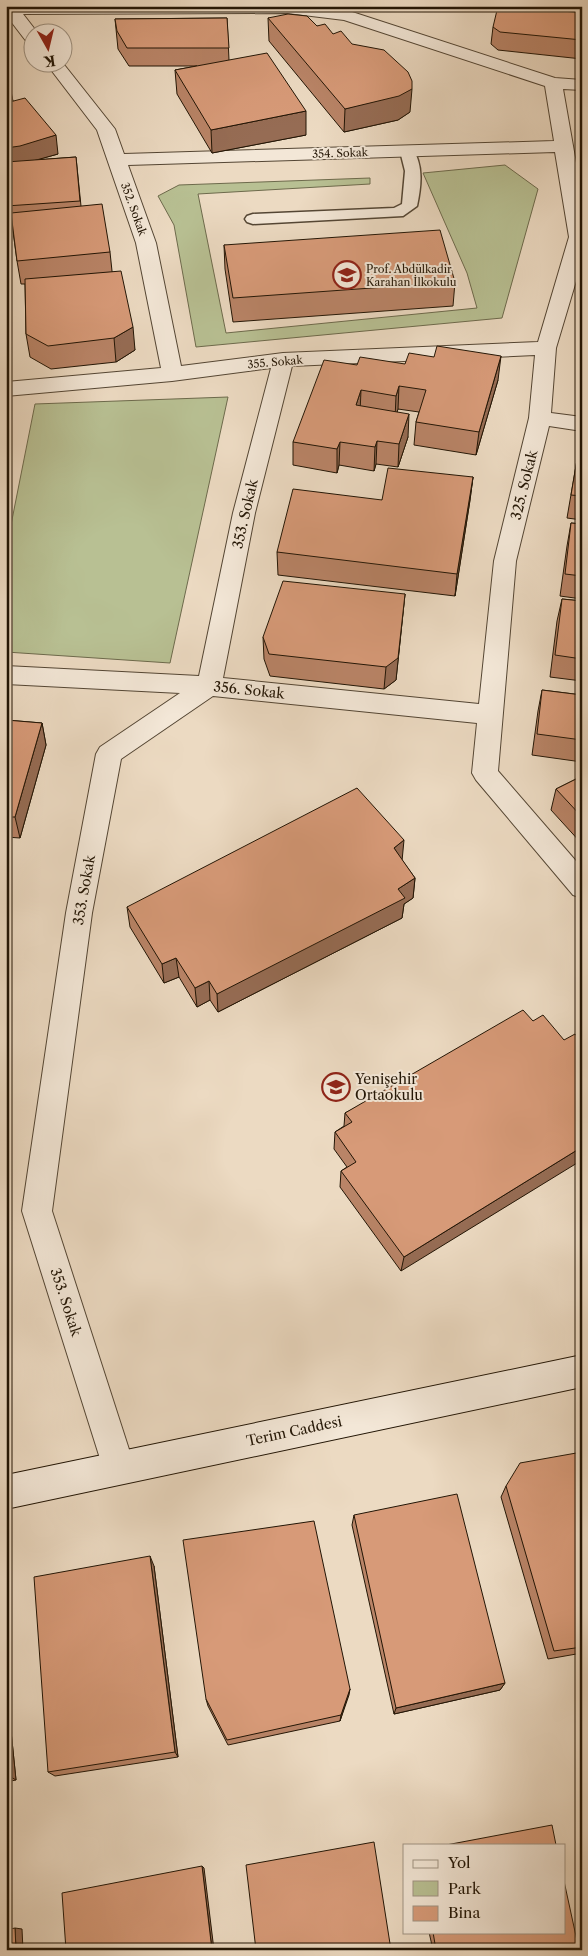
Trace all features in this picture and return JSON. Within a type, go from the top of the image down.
[{"type":"street","points":[[8,9],[291,7],[346,15],[553,83],[582,85]]},
{"type":"street","points":[[8,9],[22,25]]},
{"type":"street","name":"352. Sokak","points":[[61,72],[106,129],[146,243],[172,374]]},
{"type":"street","name":"325. Sokak","points":[[553,83],[566,134],[579,237],[546,348],[540,418],[505,561],[485,773],[582,887]]},
{"type":"street","name":"354. Sokak","points":[[116,160],[407,151],[566,134]]},
{"type":"street","name":"355. Sokak","points":[[6,389],[172,374],[283,360],[546,348]]},
{"type":"street","name":"353. Sokak","points":[[119,1468],[37,1211],[79,913],[109,754],[209,686],[244,513],[283,360]]},
{"type":"street","points":[[540,418],[582,424]]},
{"type":"street","name":"356. Sokak","points":[[6,675],[209,686],[491,715]]},
{"type":"street","name":"Terim Caddesi","points":[[6,1492],[582,1371]]},
{"type":"lane","points":[[252,219],[397,213],[409,206],[413,187],[412,162],[407,151]]},
{"type":"green space","points":[[505,165],[538,189],[502,318],[196,347],[174,225],[158,196],[179,185],[370,178],[370,184],[198,194],[226,333],[477,308],[467,273],[423,173]]},
{"type":"green space","points":[[228,397],[170,663],[6,652],[6,550],[35,404]]},
{"type":"building","points":[[498,6],[582,13],[582,40],[500,32],[493,27]]},
{"type":"building","points":[[288,14],[307,16],[317,26],[325,24],[333,34],[341,31],[352,44],[384,50],[408,72],[412,81],[412,89],[399,96],[345,109],[268,18]]},
{"type":"building","points":[[227,18],[229,48],[127,48],[117,31],[115,19]]},
{"type":"building","points":[[267,53],[306,111],[211,130],[175,70]]},
{"type":"building","points":[[25,98],[56,135],[20,146],[6,148],[6,103]]},
{"type":"building","points":[[76,157],[80,201],[6,206],[6,162]]},
{"type":"building","points":[[102,204],[110,252],[17,261],[11,213]]},
{"type":"building","points":[[440,230],[455,282],[233,298],[224,245]]},
{"type":"building","points":[[121,271],[133,327],[114,338],[48,346],[26,334],[25,279]]},
{"type":"building","points":[[437,346],[501,356],[479,432],[416,422],[426,390],[399,386],[396,396],[361,390],[356,405],[409,414],[399,444],[377,441],[375,447],[340,442],[337,449],[293,442],[324,360],[357,365],[360,357],[405,364],[409,353],[434,357]]},
{"type":"building","points":[[579,448],[582,448],[582,496],[571,495]]},
{"type":"building","points":[[388,468],[473,477],[457,574],[277,552],[293,489],[382,500]]},
{"type":"building","points":[[571,523],[582,524],[582,576],[565,574]]},
{"type":"building","points":[[283,581],[405,594],[398,658],[386,667],[269,654],[263,637]]},
{"type":"building","points":[[562,599],[582,601],[582,659],[555,655]]},
{"type":"building","points":[[542,690],[582,695],[582,740],[537,734]]},
{"type":"building","points":[[6,720],[42,723],[15,817],[6,817]]},
{"type":"building","points":[[582,776],[582,817],[556,789]]},
{"type":"building","points":[[357,788],[404,840],[394,848],[415,878],[398,889],[405,898],[217,994],[209,981],[195,988],[176,958],[162,964],[127,907]]},
{"type":"building","points":[[523,1010],[533,1021],[543,1015],[564,1040],[575,1034],[582,1042],[582,1147],[404,1257],[341,1171],[356,1162],[335,1132],[352,1122],[345,1113]]},
{"type":"building","points":[[582,1452],[582,1647],[554,1651],[506,1486],[520,1463]]},
{"type":"building","points":[[457,1494],[505,1683],[396,1708],[354,1515]]},
{"type":"building","points":[[314,1521],[350,1689],[341,1715],[227,1740],[206,1699],[183,1540]]},
{"type":"building","points":[[150,1556],[175,1752],[48,1772],[34,1577]]},
{"type":"building","points":[[6,1748],[9,1776],[6,1776]]},
{"type":"building","points":[[552,1825],[556,1844],[451,1844]]},
{"type":"building","points":[[374,1842],[391,1950],[256,1950],[246,1865]]},
{"type":"building","points":[[202,1866],[212,1950],[66,1950],[62,1893]]},
{"type":"building","points":[[566,1890],[579,1950],[436,1950],[433,1934],[566,1934]]},
{"type":"building","points":[[15,1928],[16,1950],[6,1950],[6,1930]]},
{"type":"place","name":"Prof. Abdülkadir Karahan İlkokulu","points":[[347,275]]},
{"type":"place","name":"Yenişehir Ortaokulu","points":[[336,1087]]}]
